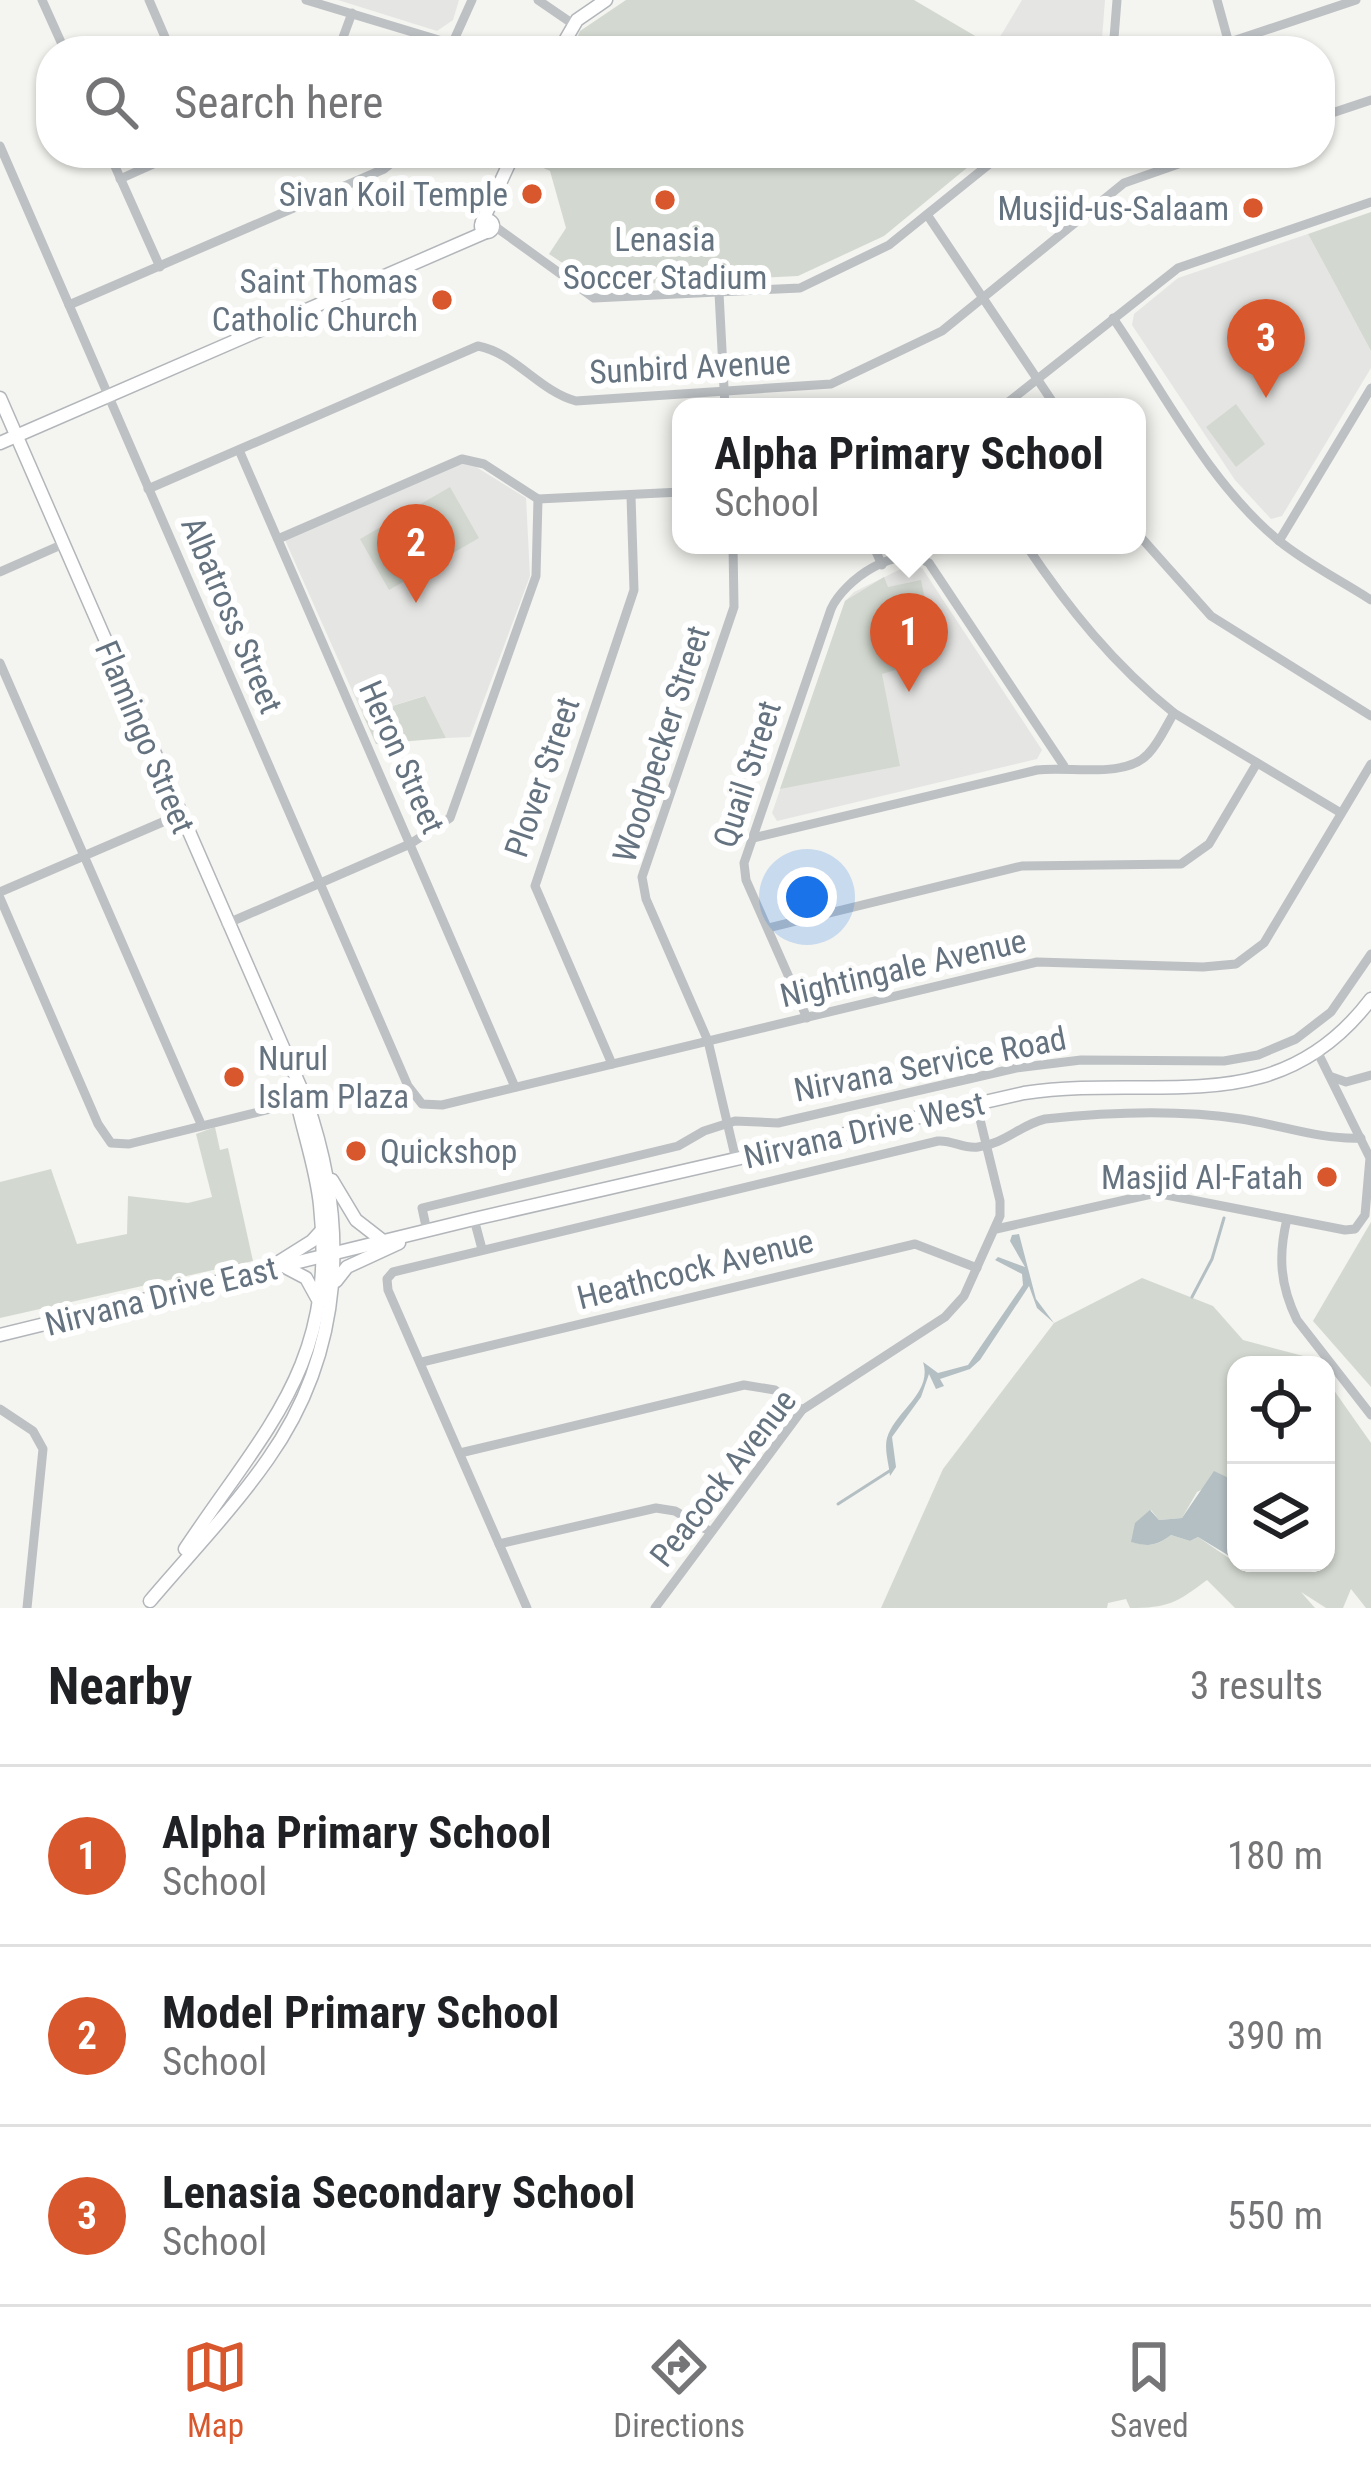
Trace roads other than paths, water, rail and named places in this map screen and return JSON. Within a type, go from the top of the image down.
[{"type":"main road","points":[[567,36],[573,24],[605,0]]},
{"type":"main road","points":[[0,443],[458,244],[487,227],[507,168]]},
{"type":"main road","name":"Flamingo Street","points":[[0,398],[292,1074],[328,1174],[329,1255]]},
{"type":"main road","name":"Nirvana Drive West","points":[[329,1255],[976,1102],[1061,1087],[1243,1083],[1287,1071],[1318,1053],[1371,999]]},
{"type":"main road","name":"Flamingo Street","points":[[301,1101],[329,1255]]},
{"type":"main road","points":[[328,1174],[356,1220],[383,1241]]},
{"type":"main road","points":[[276,1267],[322,1230]]},
{"type":"main road","points":[[334,1286],[347,1267],[422,1233]]},
{"type":"main road","points":[[147,1604],[259,1472],[282,1438],[318,1360],[334,1286],[329,1255]]},
{"type":"main road","points":[[147,1604],[278,1415],[298,1377],[329,1255]]},
{"type":"main road","name":"Nirvana Drive East","points":[[0,1335],[329,1255]]},
{"type":"main road","points":[[276,1267],[307,1278],[318,1305]]},
{"type":"street","points":[[42,0],[58,36]]},
{"type":"street","points":[[148,0],[164,36]]},
{"type":"street","points":[[306,0],[416,36]]},
{"type":"street","points":[[456,36],[472,0]]},
{"type":"street","points":[[538,0],[573,24]]},
{"type":"street","points":[[1114,36],[1117,0]]},
{"type":"street","points":[[1217,0],[1227,36]]},
{"type":"street","points":[[1259,36],[1355,0]]},
{"type":"street","points":[[344,36],[352,14]]},
{"type":"street","points":[[1335,112],[1371,100]]},
{"type":"street","name":"Albatross Street","points":[[0,146],[408,1086],[419,1102]]},
{"type":"street","points":[[116,168],[160,267]]},
{"type":"street","points":[[120,178],[143,168]]},
{"type":"street","points":[[69,305],[385,168]]},
{"type":"street","points":[[487,227],[594,298],[805,286],[890,245],[986,168]]},
{"type":"street","name":"Sunbird Avenue","points":[[148,489],[478,346],[498,353],[557,394],[576,400],[831,384],[932,336],[1124,183],[1167,168]]},
{"type":"street","points":[[1014,398],[1155,284],[1187,264],[1371,202]]},
{"type":"street","points":[[928,216],[1050,398]]},
{"type":"street","points":[[718,293],[724,398]]},
{"type":"street","points":[[1113,318],[1246,510],[1279,541],[1366,597],[1371,579]]},
{"type":"street","points":[[1279,541],[1371,388]]},
{"type":"street","name":"Heron Street","points":[[239,450],[515,1087]]},
{"type":"street","points":[[278,539],[462,459],[484,464],[538,499],[672,493]]},
{"type":"street","name":"Plover Street","points":[[611,1064],[535,886],[634,590],[631,496]]},
{"type":"street","points":[[226,923],[446,824],[464,786],[536,576],[538,499]]},
{"type":"street","points":[[1146,543],[1211,616],[1371,716]]},
{"type":"street","points":[[0,572],[61,545]]},
{"type":"street","name":"Woodpecker Street","points":[[733,554],[734,607],[642,877],[646,899],[708,1041],[736,1160]]},
{"type":"street","points":[[877,554],[882,565],[915,556],[934,568],[1064,766]]},
{"type":"street","points":[[1032,554],[1071,613],[1149,694],[1341,813]]},
{"type":"street","name":"Quail Street","points":[[807,1018],[743,869],[835,600],[847,585],[882,565]]},
{"type":"street","points":[[0,663],[201,1124]]},
{"type":"street","points":[[753,838],[1064,766],[1114,769],[1136,764],[1151,752],[1174,713]]},
{"type":"street","points":[[768,928],[1022,866],[1181,865],[1208,844],[1257,763]]},
{"type":"street","name":"Nightingale Avenue","points":[[419,1102],[442,1105],[1037,962],[1236,964],[1264,943],[1371,764]]},
{"type":"street","points":[[179,814],[0,895],[103,1133],[114,1144],[301,1101]]},
{"type":"street","name":"Nirvana Service Road","points":[[422,1233],[422,1208],[678,1146],[746,1118],[778,1123],[1016,1067],[1081,1060],[1224,1061],[1258,1055],[1296,1039],[1331,1012],[1371,954]]},
{"type":"street","points":[[996,1229],[1147,1194],[1345,1230],[1359,1226],[1365,1215],[1370,1164],[1318,1053]]},
{"type":"street","points":[[1332,1077],[1346,1082],[1371,1076]]},
{"type":"street","name":"Peacock Avenue","points":[[655,1608],[802,1411],[959,1304],[996,1229],[1000,1201],[976,1102]]},
{"type":"street","points":[[526,1608],[386,1279],[398,1270],[938,1141],[969,1148],[987,1145],[1045,1119],[1167,1112],[1361,1138]]},
{"type":"street","points":[[1287,1219],[1280,1248],[1288,1302],[1371,1415]]},
{"type":"street","points":[[474,1220],[482,1249]]},
{"type":"street","name":"Heathcock Avenue","points":[[422,1362],[915,1244],[977,1268]]},
{"type":"street","points":[[460,1454],[744,1385],[768,1387],[802,1411]]},
{"type":"street","points":[[0,1409],[34,1432],[43,1449],[27,1608]]},
{"type":"street","points":[[500,1544],[656,1508],[675,1511],[710,1532]]},
{"type":"waterway","points":[[1192,1297],[1212,1259],[1224,1218]]},
{"type":"waterway","points":[[838,1504],[891,1470]]},
{"type":"place","name":"Sivan Koil Temple","points":[[532,194]]},
{"type":"place","name":"Lenasia Soccer Stadium","points":[[665,200]]},
{"type":"place","name":"Musjid-us-Salaam","points":[[1253,208]]},
{"type":"place","name":"Saint Thomas Catholic Church","points":[[442,300]]},
{"type":"place","name":"Lenasia Secondary School","points":[[1266,398]]},
{"type":"place","name":"Model Primary School","points":[[416,603]]},
{"type":"place","name":"Alpha Primary School","points":[[909,692]]},
{"type":"place","name":"Nurul Islam Plaza","points":[[234,1077]]},
{"type":"place","name":"Quickshop","points":[[356,1151]]},
{"type":"place","name":"Masjid Al-Fatah","points":[[1327,1177]]}]
